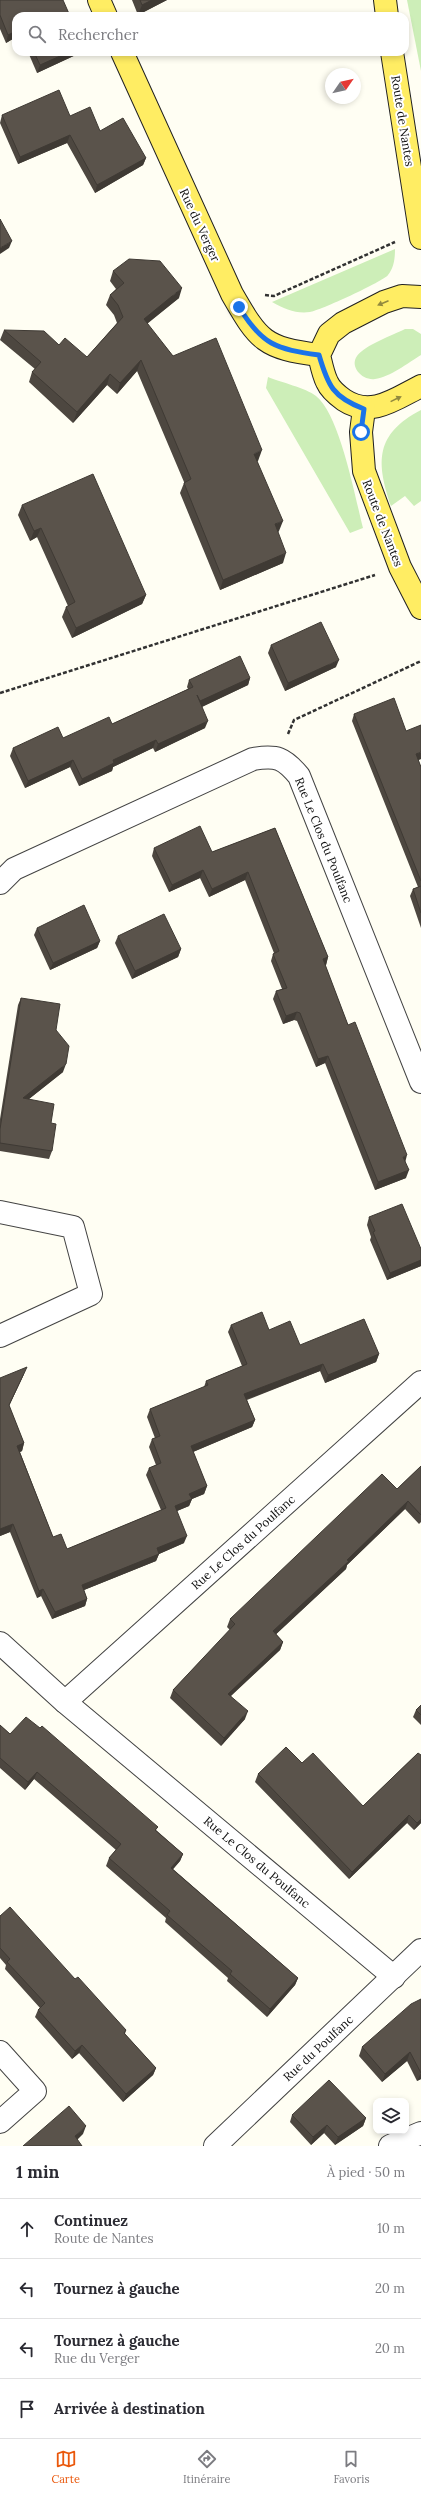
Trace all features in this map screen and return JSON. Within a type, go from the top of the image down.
[{"type":"main road","points":[[99,0],[104,12]]},
{"type":"main road","points":[[385,0],[386,12]]},
{"type":"main road","name":"Rue du Verger","points":[[124,56],[232,294],[248,322],[262,339],[292,352],[319,355]]},
{"type":"main road","name":"Route de Nantes","points":[[393,56],[421,238]]},
{"type":"main road","points":[[421,297],[402,296],[384,302],[343,323],[329,334],[319,355],[327,382],[336,395],[350,404],[364,409],[381,406],[421,386]]},
{"type":"main road","name":"Route de Nantes","points":[[364,409],[361,432],[364,471],[400,567],[421,608]]},
{"type":"street","points":[[0,883],[14,869],[253,759],[277,758]]},
{"type":"street","name":"Rue Le Clos du Poulfanc","points":[[277,758],[288,763],[299,776],[421,1082]]},
{"type":"street","points":[[0,1212],[73,1228],[91,1294],[0,1336]]},
{"type":"street","name":"Rue Le Clos du Poulfanc","points":[[65,1702],[421,1382]]},
{"type":"street","name":"Rue Le Clos du Poulfanc","points":[[0,1643],[65,1702],[394,1977]]},
{"type":"street","name":"Rue du Poulfanc","points":[[218,2145],[421,1950]]},
{"type":"street","points":[[0,2052],[35,2091],[0,2122]]},
{"type":"street","points":[[390,2146],[421,2133]]},
{"type":"path","points":[[260,295],[274,296],[394,242]]},
{"type":"path","points":[[0,693],[400,567]]},
{"type":"path","points":[[277,758],[294,720],[421,662]]},
{"type":"green space","points":[[407,0],[421,0],[421,71]]},
{"type":"green space","points":[[395,249],[394,263],[388,275],[364,289],[338,301],[310,312],[291,310],[272,302]]},
{"type":"green space","points":[[405,329],[413,329],[421,334],[421,355],[387,376],[381,378],[366,378],[358,372],[355,365],[355,360],[361,352],[373,344]]},
{"type":"green space","points":[[268,377],[312,393],[325,406],[332,420],[346,458],[363,528],[350,533],[266,388]]},
{"type":"green space","points":[[421,410],[421,501],[414,506],[405,496],[391,506],[383,476],[383,450],[387,439],[395,429],[406,419]]},
{"type":"building","points":[[0,0],[63,0],[68,12],[12,12],[12,33],[8,35],[0,15]]},
{"type":"building","points":[[140,0],[152,0],[142,5]]},
{"type":"building","points":[[36,56],[60,56],[40,65]]},
{"type":"building","points":[[59,90],[70,116],[90,107],[100,131],[123,118],[146,158],[97,185],[70,135],[20,157],[2,115]]},
{"type":"building","points":[[0,219],[12,241],[0,248]]},
{"type":"building","points":[[129,259],[160,261],[182,288],[144,319],[173,356],[216,338],[262,450],[254,454],[283,521],[275,524],[286,553],[223,580],[184,483],[191,479],[141,360],[120,383],[110,374],[77,412],[32,372],[41,362],[4,330],[44,331],[59,345],[65,338],[87,357],[123,317],[118,305],[110,295],[124,283],[113,271]]},
{"type":"building","points":[[93,474],[146,595],[76,628],[66,607],[75,602],[41,528],[34,531],[22,505]]},
{"type":"building","points":[[321,622],[339,660],[288,683],[271,645]]},
{"type":"building","points":[[240,656],[250,678],[200,701],[197,695],[208,721],[158,744],[156,740],[113,760],[114,763],[82,779],[73,760],[28,781],[13,748],[58,727],[63,738],[109,717],[112,724],[193,687],[189,680]]},
{"type":"building","points":[[394,698],[406,731],[421,725],[421,752],[416,754],[421,767],[421,881],[354,714]]},
{"type":"building","points":[[200,826],[212,852],[275,828],[328,957],[323,959],[348,1025],[355,1022],[407,1155],[403,1157],[409,1170],[378,1182],[328,1056],[318,1059],[300,1013],[297,1012],[286,1016],[276,991],[287,988],[273,954],[279,951],[248,872],[212,889],[203,870],[172,885],[154,848]]},
{"type":"building","points":[[421,886],[421,913],[413,889]]},
{"type":"building","points":[[84,905],[100,941],[53,963],[37,928]]},
{"type":"building","points":[[164,914],[181,949],[135,971],[118,936]]},
{"type":"building","points":[[21,998],[60,1004],[56,1030],[69,1046],[66,1064],[23,1098],[54,1104],[51,1123],[56,1124],[52,1151],[0,1143],[0,1129]]},
{"type":"building","points":[[402,1204],[421,1249],[421,1260],[390,1273],[373,1232],[375,1231],[369,1217]]},
{"type":"building","points":[[262,1312],[269,1330],[290,1321],[300,1345],[364,1319],[379,1354],[328,1375],[323,1364],[244,1394],[255,1420],[191,1446],[207,1486],[189,1494],[192,1499],[175,1506],[187,1536],[157,1548],[159,1554],[82,1585],[87,1599],[55,1612],[43,1589],[39,1591],[13,1524],[0,1529],[0,1378],[27,1367],[9,1405],[24,1443],[17,1446],[53,1537],[61,1534],[67,1549],[166,1508],[149,1468],[161,1463],[152,1439],[160,1436],[150,1409],[208,1385],[206,1381],[247,1364],[231,1325]]},
{"type":"building","points":[[421,1466],[421,1515],[408,1501],[347,1560],[349,1561],[273,1631],[283,1642],[228,1694],[248,1711],[224,1738],[173,1690],[235,1624],[230,1619],[382,1474],[397,1489]]},
{"type":"building","points":[[421,1705],[421,1715],[416,1710]]},
{"type":"building","points":[[26,1717],[40,1728],[42,1726],[158,1827],[155,1830],[183,1854],[171,1868],[298,1978],[270,2009],[230,1974],[232,1971],[167,1915],[170,1911],[109,1858],[121,1844],[37,1772],[28,1782],[0,1758],[0,1725],[10,1734]]},
{"type":"building","points":[[286,1747],[302,1763],[313,1753],[363,1806],[418,1753],[421,1755],[421,1819],[417,1823],[409,1815],[352,1872],[258,1774]]},
{"type":"building","points":[[10,1907],[75,1979],[78,1977],[126,2030],[124,2033],[156,2068],[126,2094],[82,2045],[75,2051],[38,2010],[45,2003],[7,1962],[10,1959],[0,1948],[0,1916]]},
{"type":"building","points":[[421,1999],[421,2073],[410,2052],[385,2074],[362,2047],[411,2004]]},
{"type":"building","points":[[329,2080],[366,2118],[338,2137],[327,2125],[313,2137],[292,2115]]},
{"type":"building","points":[[69,2106],[86,2126],[75,2136],[82,2146],[23,2146]]},
{"type":"route","points":[[239,307],[248,322],[262,339],[292,352],[319,355],[327,382],[336,395],[350,404],[364,409],[361,432]]}]
